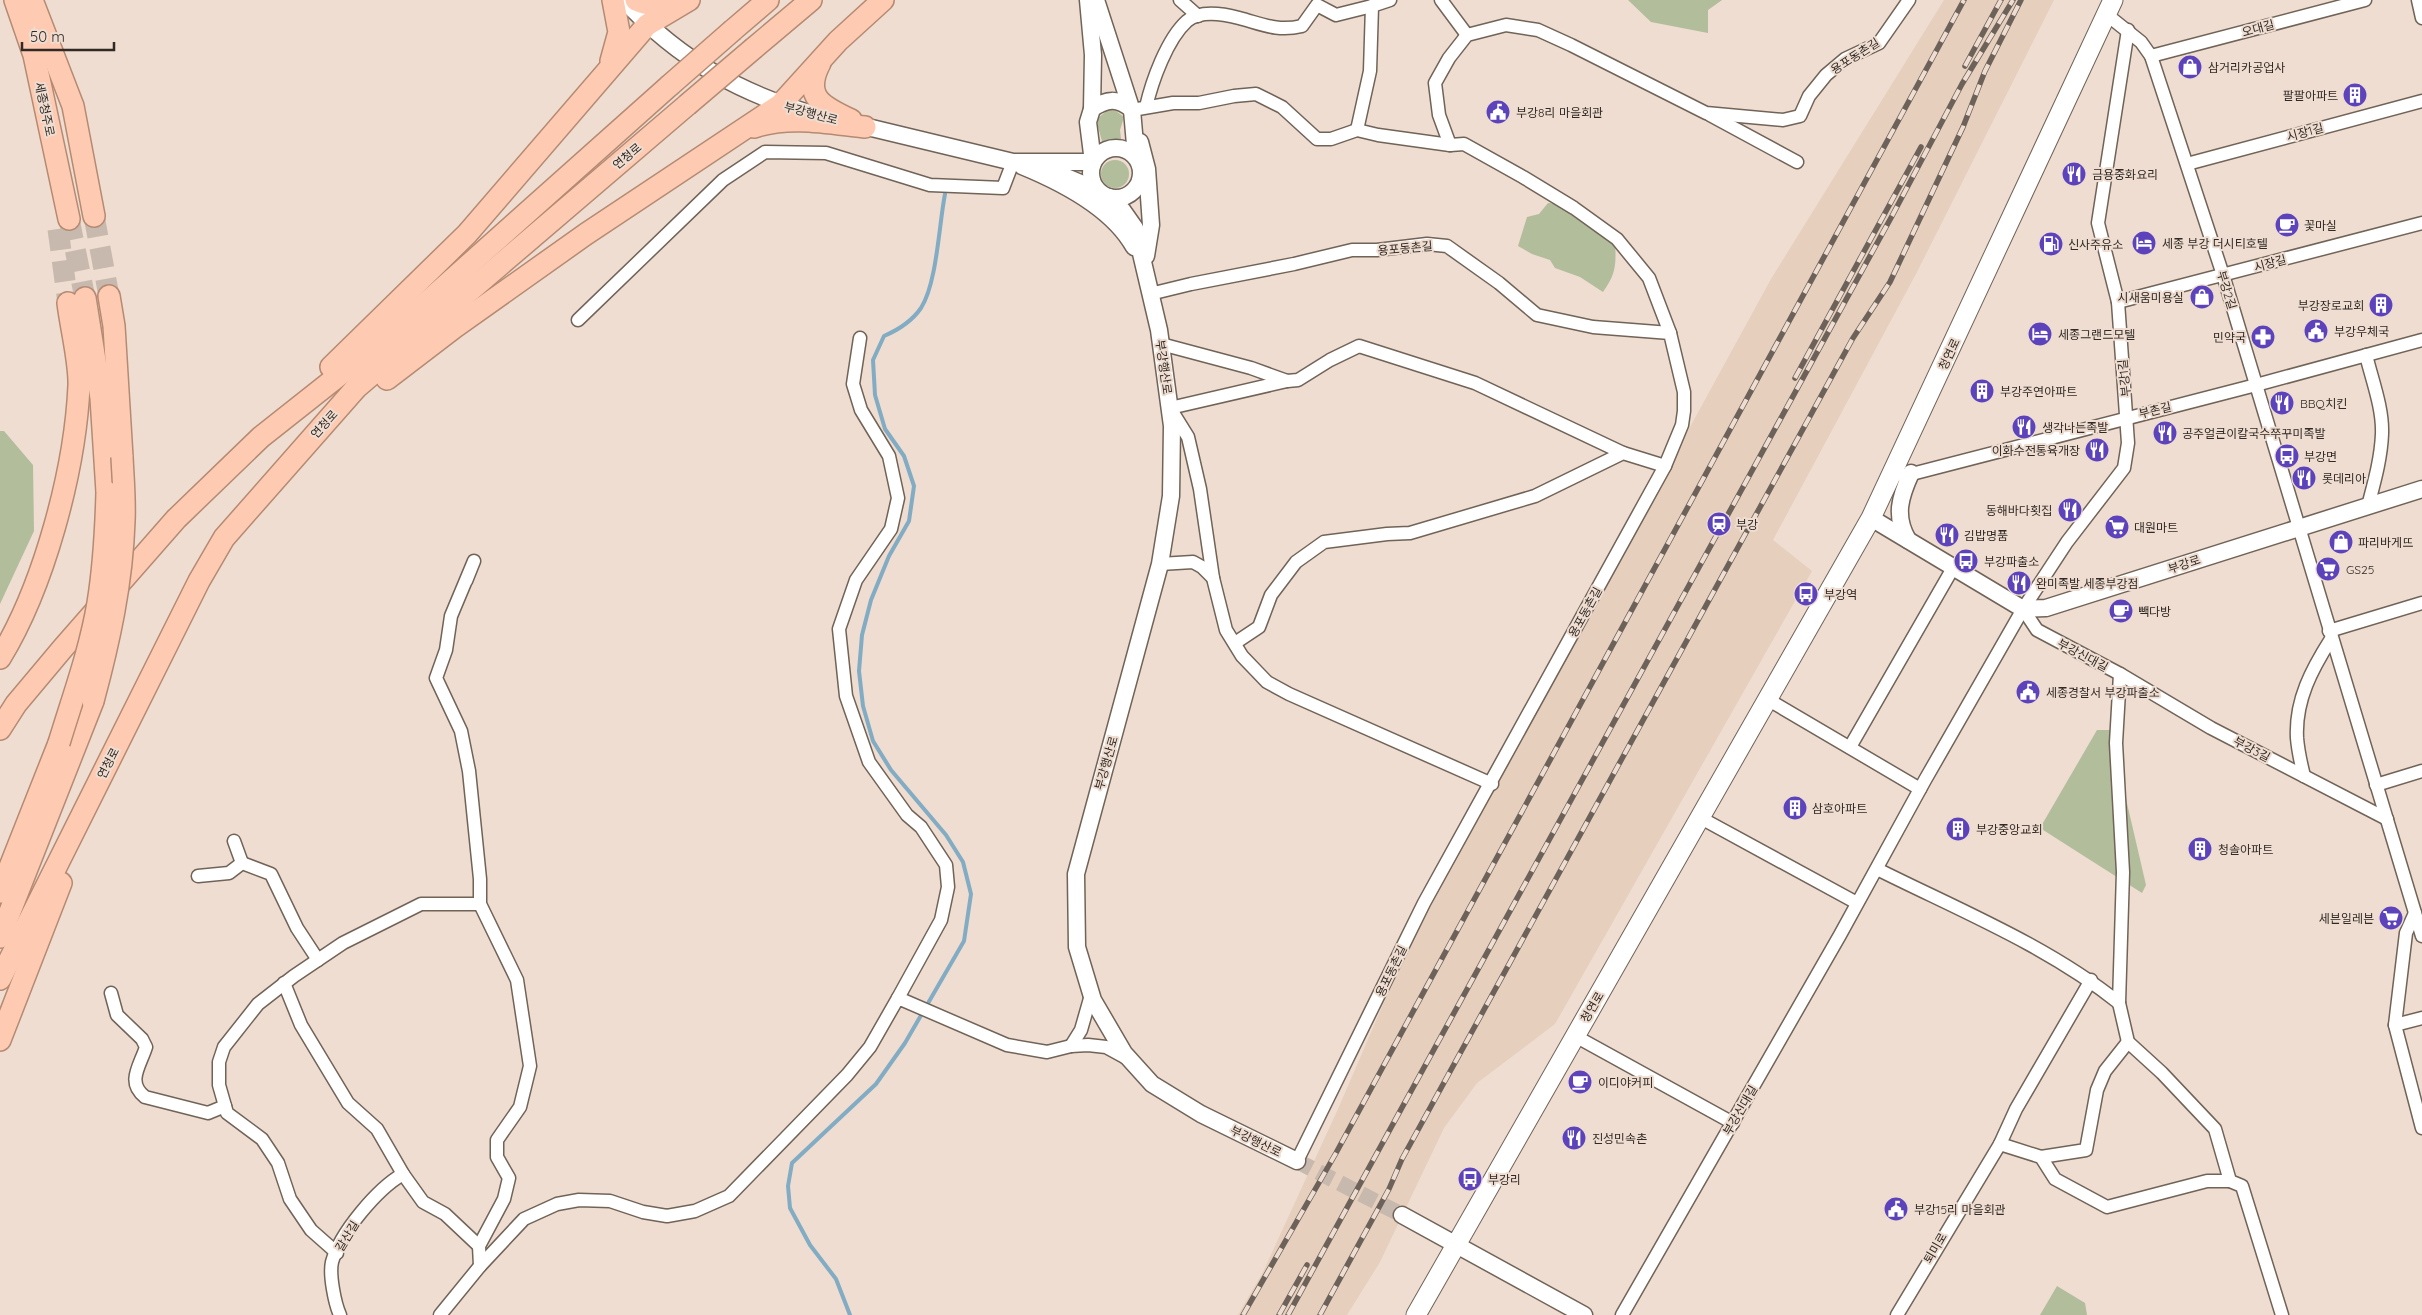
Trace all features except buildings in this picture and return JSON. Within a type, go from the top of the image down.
[{"type":"highway","points":[[15,0],[34,55],[63,222]]},
{"type":"highway","name":"세종청주로","points":[[32,0],[73,106],[94,216]]},
{"type":"highway","points":[[609,67],[619,32],[614,0]]},
{"type":"highway","points":[[636,0],[646,5],[663,5],[688,0]]},
{"type":"highway","points":[[261,437],[467,234],[646,25],[688,0]]},
{"type":"highway","name":"연청로","points":[[0,729],[16,704],[176,519],[261,437],[390,335],[768,0]]},
{"type":"highway","name":"연청로","points":[[0,979],[23,929],[199,581],[224,538],[356,388],[811,0]]},
{"type":"highway","points":[[298,453],[384,381],[455,327],[586,234],[735,133],[780,105],[823,58],[883,0]]},
{"type":"highway","points":[[823,58],[813,76],[813,89],[819,103],[865,127]]},
{"type":"highway","points":[[735,133],[769,122],[803,120],[865,127]]},
{"type":"highway","points":[[0,937],[93,701],[111,634],[122,556],[124,520],[114,326],[109,296]]},
{"type":"highway","points":[[0,658],[10,642],[45,558],[68,472],[79,385],[76,301],[101,398],[107,492],[105,548],[98,603],[86,656],[59,743],[0,892]]},
{"type":"highway","points":[[0,1040],[40,933],[132,716]]},
{"type":"main road","name":"청연로","points":[[1416,1315],[1871,518],[2110,7]]},
{"type":"street","name":"부강행산로","points":[[624,0],[646,25],[684,54],[752,94],[780,105],[865,127],[1020,162],[1093,162]]},
{"type":"street","name":"부강행산로","points":[[1088,0],[1093,55],[1092,109],[1088,122],[1093,162],[1091,176],[1103,194]]},
{"type":"street","points":[[1096,0],[1139,108],[1147,170],[1151,225],[1145,263]]},
{"type":"street","points":[[1180,0],[1198,16]]},
{"type":"street","points":[[1136,156],[1139,108],[1167,50],[1187,21],[1198,16],[1216,14],[1239,18],[1272,29],[1294,28],[1302,26],[1317,4],[1336,15],[1390,0]]},
{"type":"street","points":[[1441,0],[1467,35],[1449,58],[1435,83],[1439,115],[1450,145]]},
{"type":"street","name":"용포동촌길","points":[[1467,35],[1506,25],[1538,30],[1603,59],[1706,113],[1783,120],[1800,116],[1809,96],[1826,75],[1845,60],[1879,43],[1909,0]]},
{"type":"street","name":"오대길","points":[[2151,56],[2365,0]]},
{"type":"street","points":[[2418,0],[2422,18]]},
{"type":"street","points":[[1092,109],[1104,101],[1112,100],[1139,108],[1173,103],[1199,103],[1256,94],[1282,107],[1317,139],[1331,139],[1357,130],[1370,72],[1372,6]]},
{"type":"street","name":"부강2길","points":[[2110,7],[2151,56],[2223,275],[2298,528]]},
{"type":"street","name":"부강1길","points":[[2023,609],[2067,542],[2124,468],[2128,443],[2118,302],[2098,223],[2128,30]]},
{"type":"street","name":"시장1길","points":[[2187,164],[2422,101]]},
{"type":"street","points":[[1706,113],[1796,162]]},
{"type":"street","name":"용포동촌길","points":[[1296,1161],[1424,903],[1492,784],[1665,466],[1682,425],[1684,411],[1684,392],[1670,333],[1649,278],[1617,239],[1574,208],[1464,144],[1450,145],[1378,136],[1357,130]]},
{"type":"street","name":"부강행산로","points":[[1020,162],[1073,156],[1086,148],[1090,132]]},
{"type":"street","points":[[1093,162],[1103,151],[1116,147],[1130,151],[1136,156],[1142,169],[1140,184],[1145,263]]},
{"type":"street","points":[[578,320],[723,180],[765,152],[826,154],[930,185],[948,186],[1003,188],[1020,162]]},
{"type":"street","points":[[1020,162],[1112,218],[1127,234],[1145,263]]},
{"type":"street","points":[[1020,162],[1116,199],[1130,194],[1140,184]]},
{"type":"street","points":[[1103,194],[1124,211],[1135,228],[1145,263]]},
{"type":"street","name":"시장길","points":[[2118,302],[2422,223]]},
{"type":"street","name":"용포동촌길","points":[[1150,294],[1352,250],[1377,250],[1426,244],[1447,246],[1499,283],[1537,315],[1592,327],[1670,333]]},
{"type":"street","name":"부강행산로","points":[[1145,263],[1161,344],[1170,408],[1172,426],[1171,496],[1160,564],[1076,874],[1077,947],[1091,995],[1130,1060],[1152,1084],[1201,1114],[1296,1161]]},
{"type":"street","points":[[440,1315],[480,1266],[524,1219],[557,1204],[579,1200],[610,1201],[643,1212],[667,1216],[695,1211],[730,1196],[847,1076],[870,1047],[901,1000],[941,920],[948,887],[946,865],[921,827],[907,815],[869,762],[846,696],[840,629],[856,580],[891,529],[898,498],[888,456],[861,410],[853,384],[860,338]]},
{"type":"street","name":"부촌길","points":[[1888,482],[1912,473],[2256,385],[2422,340]]},
{"type":"street","points":[[1161,344],[1251,368],[1287,381]]},
{"type":"street","points":[[1492,784],[1266,682],[1242,656],[1226,630],[1213,578],[1200,489],[1188,437],[1170,408],[1298,380],[1330,360],[1359,346],[1475,383],[1623,453],[1665,466]]},
{"type":"street","points":[[2366,355],[2380,409],[2382,433],[2379,460],[2368,506]]},
{"type":"street","points":[[1235,643],[1259,627],[1271,595],[1296,562],[1324,542],[1410,533],[1535,496],[1623,453]]},
{"type":"street","points":[[1908,540],[1901,528],[1900,509],[1901,495],[1912,473]]},
{"type":"street","name":"부강로","points":[[2023,609],[2046,608],[2422,489]]},
{"type":"street","points":[[1871,518],[2023,609]]},
{"type":"street","points":[[2298,528],[2422,936]]},
{"type":"street","points":[[466,581],[474,561],[451,616],[446,650],[436,678],[462,731],[469,771],[480,879],[480,904],[517,980],[530,1066],[520,1106],[497,1140],[497,1157],[510,1178],[504,1199],[479,1246],[480,1266]]},
{"type":"street","points":[[1160,564],[1193,562],[1202,567],[1213,578]]},
{"type":"street","points":[[1850,747],[1953,568]]},
{"type":"street","points":[[2304,776],[2297,737],[2300,709],[2306,680],[2330,635],[2422,604]]},
{"type":"street","name":"부강신대길","points":[[1622,1315],[1733,1123],[1877,869],[1920,788],[2023,609],[2037,630],[2120,674],[2116,743],[2123,872],[2119,1003]]},
{"type":"street","name":"부강3길","points":[[2120,674],[2211,728],[2387,819]]},
{"type":"street","points":[[1767,699],[1920,788]]},
{"type":"street","points":[[2376,785],[2422,771]]},
{"type":"street","points":[[1699,817],[1857,903]]},
{"type":"street","points":[[234,841],[242,863],[271,874],[297,928],[318,960]]},
{"type":"street","points":[[198,876],[229,873],[242,863]]},
{"type":"street","points":[[1877,869],[2009,935],[2091,980],[2119,1003],[2128,1042],[2162,1073],[2214,1129],[2230,1181]]},
{"type":"street","points":[[337,1253],[311,1230],[290,1199],[278,1163],[262,1139],[227,1113],[219,1085],[219,1062],[224,1047],[258,1004],[284,983],[351,939],[421,904],[480,904]]},
{"type":"street","points":[[2415,913],[2406,933],[2395,1025],[2419,1109],[2422,1128]]},
{"type":"street","points":[[2091,980],[2016,1109],[2000,1144],[2041,1157],[2086,1150],[2097,1090],[2105,1071],[2128,1042]]},
{"type":"street","points":[[284,983],[301,1025],[348,1103],[377,1129],[403,1174],[423,1202],[445,1214],[479,1246]]},
{"type":"street","points":[[111,993],[117,1014],[142,1038],[146,1047],[134,1080],[138,1092],[145,1097],[208,1113],[225,1106]]},
{"type":"street","points":[[1071,1046],[1081,1030],[1091,995]]},
{"type":"street","points":[[901,1000],[1007,1045],[1047,1052],[1071,1046],[1106,1047],[1130,1060]]},
{"type":"street","points":[[2395,1025],[2422,1018]]},
{"type":"street","points":[[1576,1036],[1733,1123]]},
{"type":"street","name":"퇴미로","points":[[1897,1315],[2000,1144]]},
{"type":"street","points":[[2041,1157],[2055,1179],[2107,1207],[2207,1181],[2230,1181],[2242,1186],[2282,1315]]},
{"type":"street","name":"갈산길","points":[[340,1315],[335,1304],[332,1263],[346,1235],[369,1202],[403,1174]]},
{"type":"street","points":[[1402,1215],[1458,1244],[1584,1315]]},
{"type":"shaded area","points":[[1944,0],[2054,0],[1917,272],[1773,540],[1812,571],[1555,1024],[1477,1083],[1444,1128],[1380,1262],[1347,1315],[1238,1315],[1263,1272],[1338,1109],[1416,928],[1771,279]]},
{"type":"green space","points":[[1628,0],[1722,0],[1708,10],[1708,33],[1651,22]]},
{"type":"green space","points":[[1109,109],[1116,111],[1124,117],[1120,130],[1121,139],[1102,141],[1098,127],[1098,118]]},
{"type":"green space","points":[[1115,160],[1125,164],[1129,174],[1125,184],[1115,188],[1105,184],[1101,174],[1105,164]]},
{"type":"green space","points":[[1548,203],[1559,204],[1615,240],[1615,268],[1603,292],[1580,277],[1555,268],[1550,260],[1532,254],[1518,246],[1527,217],[1539,214]]},
{"type":"green space","points":[[0,431],[4,431],[33,465],[34,531],[0,604]]},
{"type":"green space","points":[[2097,730],[2110,730],[2146,885],[2142,893],[2040,828]]},
{"type":"green space","points":[[2057,1286],[2085,1303],[2087,1315],[2040,1315]]},
{"type":"waterway","points":[[850,1315],[836,1279],[810,1245],[790,1208],[788,1186],[792,1163],[876,1084],[905,1043],[964,941],[971,894],[963,862],[946,835],[891,770],[873,741],[863,706],[859,671],[862,635],[871,600],[889,556],[909,521],[914,486],[904,456],[885,429],[875,395],[873,360],[884,336],[909,321],[921,308],[926,297],[934,269],[945,194]]},
{"type":"tunnel","points":[[94,216],[109,296]]},
{"type":"tunnel","points":[[69,219],[85,298]]},
{"type":"tunnel","points":[[58,229],[68,303]]},
{"type":"tunnel","points":[[1297,1161],[1402,1215]]},
{"type":"railway","points":[[1243,1315],[1336,1153],[1964,0]]},
{"type":"railway","points":[[1965,66],[2001,0]]},
{"type":"railway","points":[[1288,1315],[1892,216],[1962,84],[2013,0]]},
{"type":"railway","points":[[1320,1315],[1389,1189],[1402,1159],[1853,338],[1890,282],[1963,127],[1985,71],[2021,0]]},
{"type":"railway","points":[[1795,378],[1921,147]]},
{"type":"railway","points":[[1279,1315],[1307,1265]]},
{"type":"place","name":"삼거리카공업사","points":[[2190,67]]},
{"type":"place","name":"팔팔아파트","points":[[2355,95]]},
{"type":"place","name":"부강8리 마을회관","points":[[1498,112]]},
{"type":"place","name":"금용중화요리","points":[[2074,174]]},
{"type":"place","name":"꽃마실","points":[[2287,225]]},
{"type":"place","name":"세종 부강 더시티호텔","points":[[2144,243]]},
{"type":"place","name":"신사주유소","points":[[2051,244]]},
{"type":"place","name":"시새움미용실","points":[[2202,297]]},
{"type":"place","name":"부강장로교회","points":[[2381,305]]},
{"type":"place","name":"부강우체국","points":[[2316,331]]},
{"type":"place","name":"세종그랜드모텔","points":[[2040,334]]},
{"type":"place","name":"민약국","points":[[2263,337]]},
{"type":"place","name":"부강주연아파트","points":[[1982,391]]},
{"type":"place","name":"BBQ치킨","points":[[2282,403]]},
{"type":"place","name":"생각나는족발","points":[[2024,427]]},
{"type":"place","name":"공주얼큰이칼국수쭈꾸미족발","points":[[2165,433]]},
{"type":"place","name":"이화수전통육개장","points":[[2097,450]]},
{"type":"place","name":"부강면","points":[[2287,456]]},
{"type":"place","name":"롯데리아","points":[[2304,478]]},
{"type":"place","name":"동해바다횟집","points":[[2070,510]]},
{"type":"place","name":"부강","points":[[1719,524]]},
{"type":"place","name":"대원마트","points":[[2117,527]]},
{"type":"place","name":"김밥명품","points":[[1947,535]]},
{"type":"place","name":"파리바게뜨","points":[[2341,542]]},
{"type":"place","name":"부강파출소","points":[[1966,561]]},
{"type":"place","name":"GS25","points":[[2328,569]]},
{"type":"place","name":"완미족발 세종부강점","points":[[2019,583]]},
{"type":"place","name":"부강역","points":[[1806,594]]},
{"type":"place","name":"빽다방","points":[[2121,611]]},
{"type":"place","name":"세종경찰서 부강파출소","points":[[2028,692]]},
{"type":"place","name":"삼호아파트","points":[[1795,808]]},
{"type":"place","name":"부강중앙교회","points":[[1958,829]]},
{"type":"place","name":"청솔아파트","points":[[2200,849]]},
{"type":"place","name":"세븐일레븐","points":[[2391,918]]},
{"type":"place","name":"이디야커피","points":[[1580,1082]]},
{"type":"place","name":"진성민속촌","points":[[1574,1138]]},
{"type":"place","name":"부강리","points":[[1470,1179]]},
{"type":"place","name":"부강15리 마을회관","points":[[1896,1209]]}]
